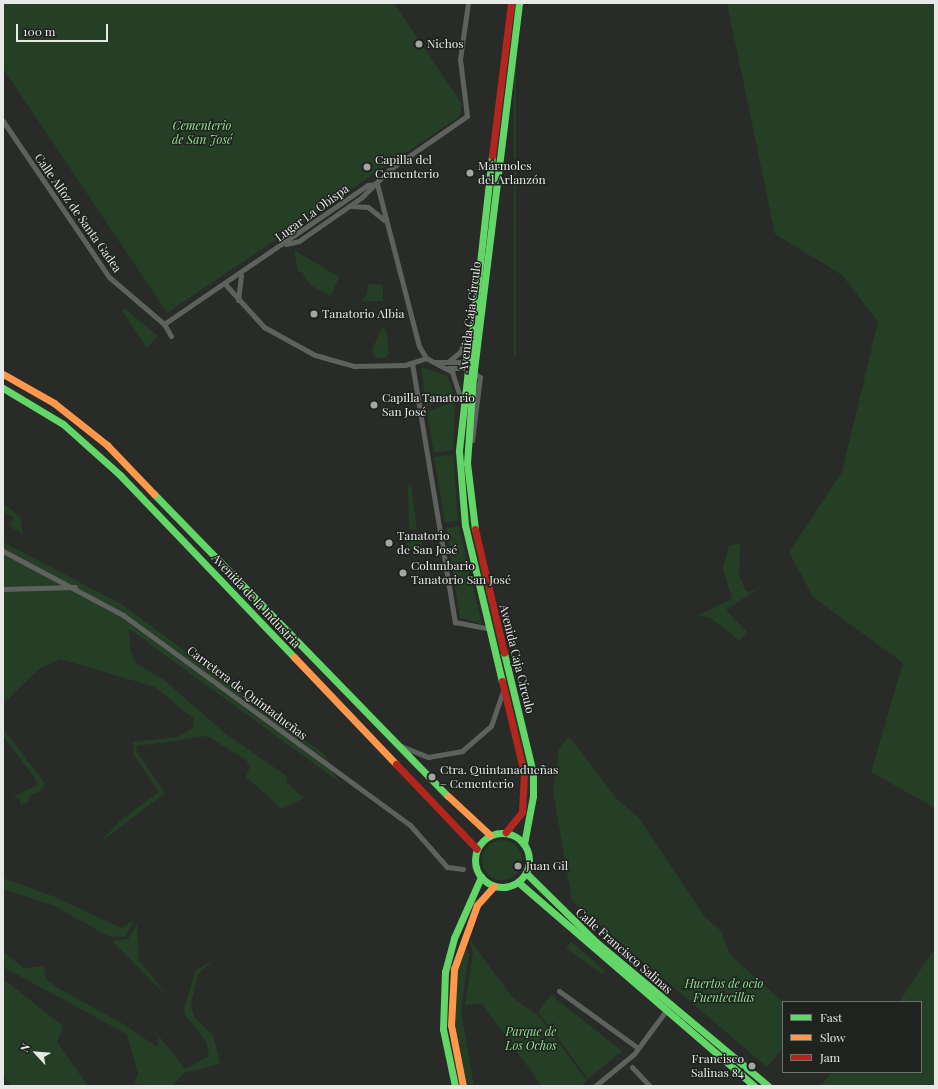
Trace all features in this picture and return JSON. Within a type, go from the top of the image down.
[{"type":"main road","name":"Avenida Caja Círculo","points":[[506,832],[522,812],[525,785],[504,686],[463,511],[460,425],[511,3]]},
{"type":"main road","name":"Avenida Caja Círculo","points":[[519,3],[474,370],[467,463],[476,540],[533,773],[533,796],[524,844]]},
{"type":"main road","name":"Avenida de la Industria","points":[[3,374],[54,403],[107,445],[350,700],[472,822],[490,835]]},
{"type":"main road","name":"Avenida de la Industria","points":[[3,388],[63,424],[120,475],[477,849]]},
{"type":"main road","points":[[463,1086],[450,1025],[454,969],[477,905],[494,886],[518,882],[526,873],[529,855],[524,844],[506,832],[490,835],[477,849],[475,864],[481,877],[494,886]]},
{"type":"main road","name":"Calle Francisco Salinas","points":[[526,873],[596,942],[768,1086]]},
{"type":"main road","points":[[455,1086],[443,1029],[445,972],[454,938],[481,877]]},
{"type":"main road","name":"Calle Francisco Salinas","points":[[518,882],[665,1012],[753,1086]]},
{"type":"street","name":"Lugar La Obispa","points":[[164,324],[241,275],[368,185],[377,184],[390,170],[467,116],[460,59],[468,3]]},
{"type":"street","name":"Calle Alfoz de Santa Gadea","points":[[3,121],[109,277],[164,324],[171,336]]},
{"type":"street","points":[[286,244],[299,241],[350,206],[377,184],[386,224],[417,340],[426,358],[448,368],[466,366],[475,362]]},
{"type":"street","points":[[350,206],[372,209],[386,224]]},
{"type":"street","points":[[238,301],[241,275]]},
{"type":"street","points":[[226,285],[238,301],[276,335],[316,355],[354,366],[412,364],[426,358]]},
{"type":"street","points":[[449,361],[460,352],[471,326]]},
{"type":"street","points":[[434,362],[449,361],[474,370]]},
{"type":"street","points":[[412,364],[455,622],[490,629]]},
{"type":"street","points":[[448,368],[460,391],[460,425]]},
{"type":"street","name":"Carretera de Quintadueñas","points":[[3,551],[76,587],[146,631],[368,793],[418,832],[447,867],[463,869]]},
{"type":"street","points":[[3,589],[76,587]]},
{"type":"street","name":"Avenida de la Industria","points":[[350,700],[402,747],[417,754],[442,757],[462,751],[486,733],[500,708],[504,686]]},
{"type":"street","points":[[559,991],[638,1048]]},
{"type":"street","points":[[596,1086],[638,1048],[665,1012]]},
{"type":"street","points":[[632,1066],[650,1086]]},
{"type":"green space","name":"Cementerio de San José","points":[[3,3],[394,3],[462,104],[459,117],[167,313],[3,68]]},
{"type":"green space","points":[[514,3],[516,3],[516,356],[514,356]]},
{"type":"green space","points":[[727,3],[935,3],[935,808],[871,772],[903,663],[813,597],[789,552],[842,472],[878,322],[842,275],[775,234]]},
{"type":"green space","points":[[294,250],[339,277],[331,296],[310,285],[302,272],[298,272]]},
{"type":"green space","points":[[368,284],[383,285],[383,301],[362,301],[367,294]]},
{"type":"green space","points":[[124,308],[158,336],[147,348],[122,311]]},
{"type":"green space","points":[[382,328],[386,330],[389,353],[386,358],[375,358],[372,349]]},
{"type":"green space","points":[[421,367],[448,376],[454,396],[426,407]]},
{"type":"green space","points":[[469,373],[464,444],[467,504],[529,769],[528,806],[525,760],[465,505],[462,453]]},
{"type":"green space","points":[[455,401],[453,450],[434,453],[427,412]]},
{"type":"green space","points":[[453,455],[458,521],[445,523],[434,457]]},
{"type":"green space","points":[[408,485],[411,485],[417,529],[409,529]]},
{"type":"green space","points":[[3,503],[20,517],[23,534],[9,526],[13,518],[3,511]]},
{"type":"green space","points":[[459,526],[482,624],[460,618],[446,528]]},
{"type":"green space","points":[[414,534],[420,536],[422,542],[420,548],[414,550],[408,548],[406,542],[408,536]]},
{"type":"green space","points":[[3,542],[123,605],[325,755],[338,781],[129,629],[131,653],[137,664],[164,680],[226,734],[288,777],[286,782],[304,798],[282,809],[246,777],[250,766],[246,760],[207,736],[137,746],[136,751],[165,793],[97,845],[123,818],[159,792],[134,755],[133,742],[178,737],[193,728],[194,719],[155,687],[60,659],[39,669],[3,704]]},
{"type":"green space","points":[[740,544],[739,574],[745,590],[749,592],[762,586],[726,610],[748,633],[739,640],[712,619],[698,615],[732,599],[723,568],[729,545]]},
{"type":"green space","points":[[3,729],[45,783],[41,791],[29,796],[28,803],[20,804],[20,799],[13,797],[37,785],[35,778],[3,736]]},
{"type":"green space","name":"Huertos de ocio Fuentecillas","points":[[567,738],[571,739],[617,799],[639,818],[705,917],[721,931],[730,955],[782,1001],[782,1049],[767,1067],[572,901],[553,791],[559,749]]},
{"type":"green space","points":[[502,840],[510,842],[516,846],[520,852],[522,860],[520,868],[516,874],[510,878],[502,880],[494,878],[488,874],[484,868],[482,860],[484,852],[488,846],[494,842]]},
{"type":"green space","points":[[3,878],[55,897],[121,928],[134,920],[125,937],[108,936],[55,906],[3,889]]},
{"type":"green space","points":[[137,924],[139,960],[168,997],[112,941],[128,939]]},
{"type":"green space","name":"Parque de Los Ochos","points":[[469,939],[513,998],[539,1016],[587,1081],[580,1086],[542,1086],[482,1004],[465,1005],[473,954]]},
{"type":"green space","points":[[571,941],[605,971],[602,974],[566,948]]},
{"type":"green space","points":[[464,944],[469,954],[461,1011],[474,1086],[467,1086],[454,1017],[456,978]]},
{"type":"green space","points":[[935,948],[935,1086],[821,1086],[831,1073],[922,1073],[922,1001],[900,1001]]},
{"type":"green space","points":[[3,952],[24,968],[44,966],[46,979],[58,988],[125,1025],[157,1047],[159,1039],[151,1026],[185,1069],[209,1056],[206,1041],[185,1015],[184,1008],[196,970],[214,960],[198,974],[191,1004],[194,1017],[213,1035],[220,1064],[184,1073],[172,1086],[134,1084],[138,1074],[127,1034],[5,968]]},
{"type":"green space","points":[[3,979],[63,1026],[57,1042],[88,1086],[11,1086],[3,1076]]},
{"type":"green space","points":[[551,995],[622,1051],[588,1079],[538,1012]]},
{"type":"traffic: fast","points":[[475,529],[467,463],[473,378],[519,3]]},
{"type":"traffic: fast","points":[[492,156],[459,451],[465,525],[502,681]]},
{"type":"traffic: fast","points":[[3,388],[63,424],[120,475],[294,657]]},
{"type":"traffic: fast","points":[[154,494],[448,796]]},
{"type":"traffic: fast","points":[[504,653],[533,773],[533,796],[524,844]]},
{"type":"traffic: fast","points":[[497,833],[507,833],[517,837],[525,845],[529,855],[529,860],[529,865],[525,875],[517,883],[507,887],[497,887],[487,883],[479,875],[475,865],[475,855],[479,845],[487,837],[497,833]]},
{"type":"traffic: fast","points":[[526,873],[596,942],[768,1086]]},
{"type":"traffic: fast","points":[[455,1086],[443,1029],[445,972],[454,938],[481,877]]},
{"type":"traffic: fast","points":[[518,882],[754,1086]]},
{"type":"traffic: slow","points":[[3,374],[54,403],[107,445],[154,494]]},
{"type":"traffic: slow","points":[[294,657],[396,764]]},
{"type":"traffic: slow","points":[[448,796],[490,835]]},
{"type":"traffic: slow","points":[[463,1086],[451,1025],[454,969],[477,905],[494,886]]},
{"type":"traffic: jam","points":[[492,156],[511,3]]},
{"type":"traffic: jam","points":[[475,529],[504,653]]},
{"type":"traffic: jam","points":[[502,681],[524,773],[522,812],[506,832]]},
{"type":"traffic: jam","points":[[396,764],[477,849]]},
{"type":"place","name":"Nichos","points":[[419,44]]},
{"type":"place","name":"Capilla del Cementerio","points":[[367,167]]},
{"type":"place","name":"Mármoles del Arlanzón","points":[[470,173]]},
{"type":"place","name":"Tanatorio Albia","points":[[314,314]]},
{"type":"place","name":"Capilla Tanatorio San José","points":[[374,405]]},
{"type":"place","name":"Tanatorio de San José","points":[[389,543]]},
{"type":"place","name":"Columbario Tanatorio San José","points":[[403,573]]},
{"type":"place","name":"Ctra. Quintanadueñas – Cementerio","points":[[432,777]]},
{"type":"place","name":"Juan Gil","points":[[518,866]]},
{"type":"place","name":"Francisco Salinas 84","points":[[752,1066]]}]
